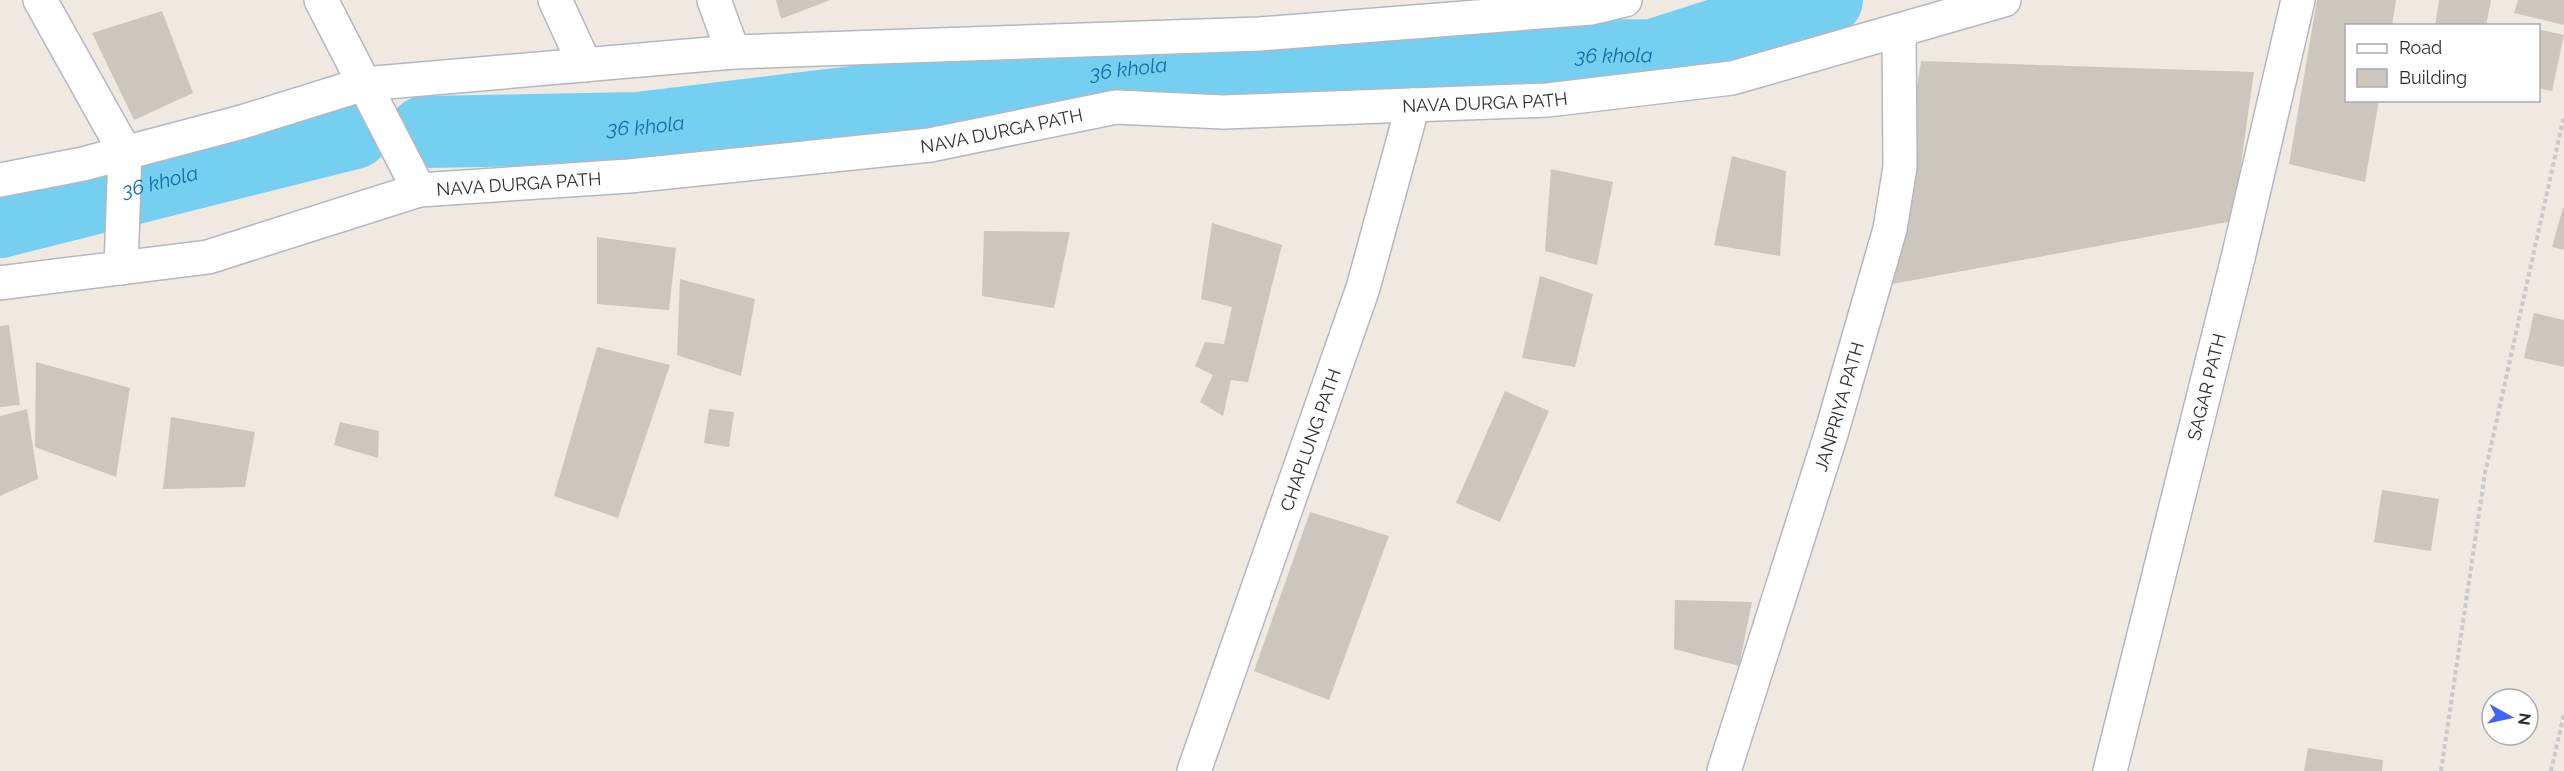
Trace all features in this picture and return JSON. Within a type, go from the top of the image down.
[{"type":"street","points":[[40,0],[125,152],[121,268]]},
{"type":"street","points":[[321,0],[419,190]]},
{"type":"street","points":[[555,0],[585,65]]},
{"type":"street","points":[[714,0],[733,52]]},
{"type":"street","points":[[0,180],[83,164],[242,122],[364,84],[733,52],[1260,34],[1591,8],[1624,0]]},
{"type":"street","name":"NAVA DURGA PATH","points":[[0,283],[208,257],[419,190],[629,176],[930,145],[1116,107],[1223,112],[1548,100],[1732,78],[1899,32],[2004,0]]},
{"type":"street","name":"SAGAR PATH","points":[[2110,771],[2238,258],[2298,0]]},
{"type":"street","name":"JANPRIYA PATH","points":[[1724,771],[1831,434],[1890,229],[1900,167],[1899,32]]},
{"type":"street","name":"CHAPLUNG PATH","points":[[1194,771],[1363,288],[1413,105]]},
{"type":"path","points":[[2441,771],[2485,473],[2564,116]]},
{"type":"path","points":[[2551,771],[2564,714]]},
{"type":"building","points":[[776,0],[830,0],[781,19]]},
{"type":"building","points":[[2317,0],[2396,0],[2392,24],[2345,24],[2345,102],[2379,102],[2365,182],[2289,164]]},
{"type":"building","points":[[2439,0],[2491,0],[2486,24],[2435,24]]},
{"type":"building","points":[[2518,0],[2564,0],[2564,25],[2514,13]]},
{"type":"building","points":[[162,11],[193,93],[134,120],[92,33]]},
{"type":"building","points":[[2540,29],[2564,35],[2552,91],[2540,88]]},
{"type":"building","points":[[1921,61],[2254,72],[2233,221],[1887,285]]},
{"type":"building","points":[[1732,156],[1786,171],[1780,256],[1714,245]]},
{"type":"building","points":[[1551,169],[1613,182],[1597,265],[1545,251]]},
{"type":"building","points":[[2564,208],[2564,250],[2552,247]]},
{"type":"building","points":[[1212,223],[1282,245],[1248,382],[1231,380],[1223,416],[1200,402],[1213,375],[1195,366],[1205,342],[1224,344],[1232,307],[1201,299]]},
{"type":"building","points":[[984,231],[1070,232],[1054,308],[982,296]]},
{"type":"building","points":[[597,237],[676,248],[669,310],[597,304]]},
{"type":"building","points":[[1540,276],[1593,294],[1575,367],[1522,358]]},
{"type":"building","points":[[680,279],[755,299],[741,376],[677,355]]},
{"type":"building","points":[[2534,313],[2564,320],[2564,367],[2524,358]]},
{"type":"building","points":[[9,325],[20,405],[0,407],[0,326]]},
{"type":"building","points":[[597,347],[670,365],[618,518],[554,496]]},
{"type":"building","points":[[36,362],[130,388],[116,477],[35,447]]},
{"type":"building","points":[[1505,391],[1549,411],[1500,522],[1456,503]]},
{"type":"building","points":[[27,409],[38,479],[0,496],[0,416]]},
{"type":"building","points":[[709,409],[734,412],[729,447],[704,443]]},
{"type":"building","points":[[171,417],[255,432],[245,487],[163,489]]},
{"type":"building","points":[[340,422],[379,431],[378,458],[334,445]]},
{"type":"building","points":[[2382,490],[2439,499],[2431,551],[2374,542]]},
{"type":"building","points":[[1310,512],[1389,536],[1329,700],[1254,671]]},
{"type":"building","points":[[1675,600],[1752,602],[1739,666],[1674,649]]},
{"type":"building","points":[[2308,748],[2383,760],[2382,771],[2304,771]]},
{"type":"waterway","name":"36 khola","points":[[424,132],[638,128],[1195,61],[1653,55],[1827,0]]},
{"type":"waterway","name":"36 khola","points":[[0,222],[354,133]]}]
